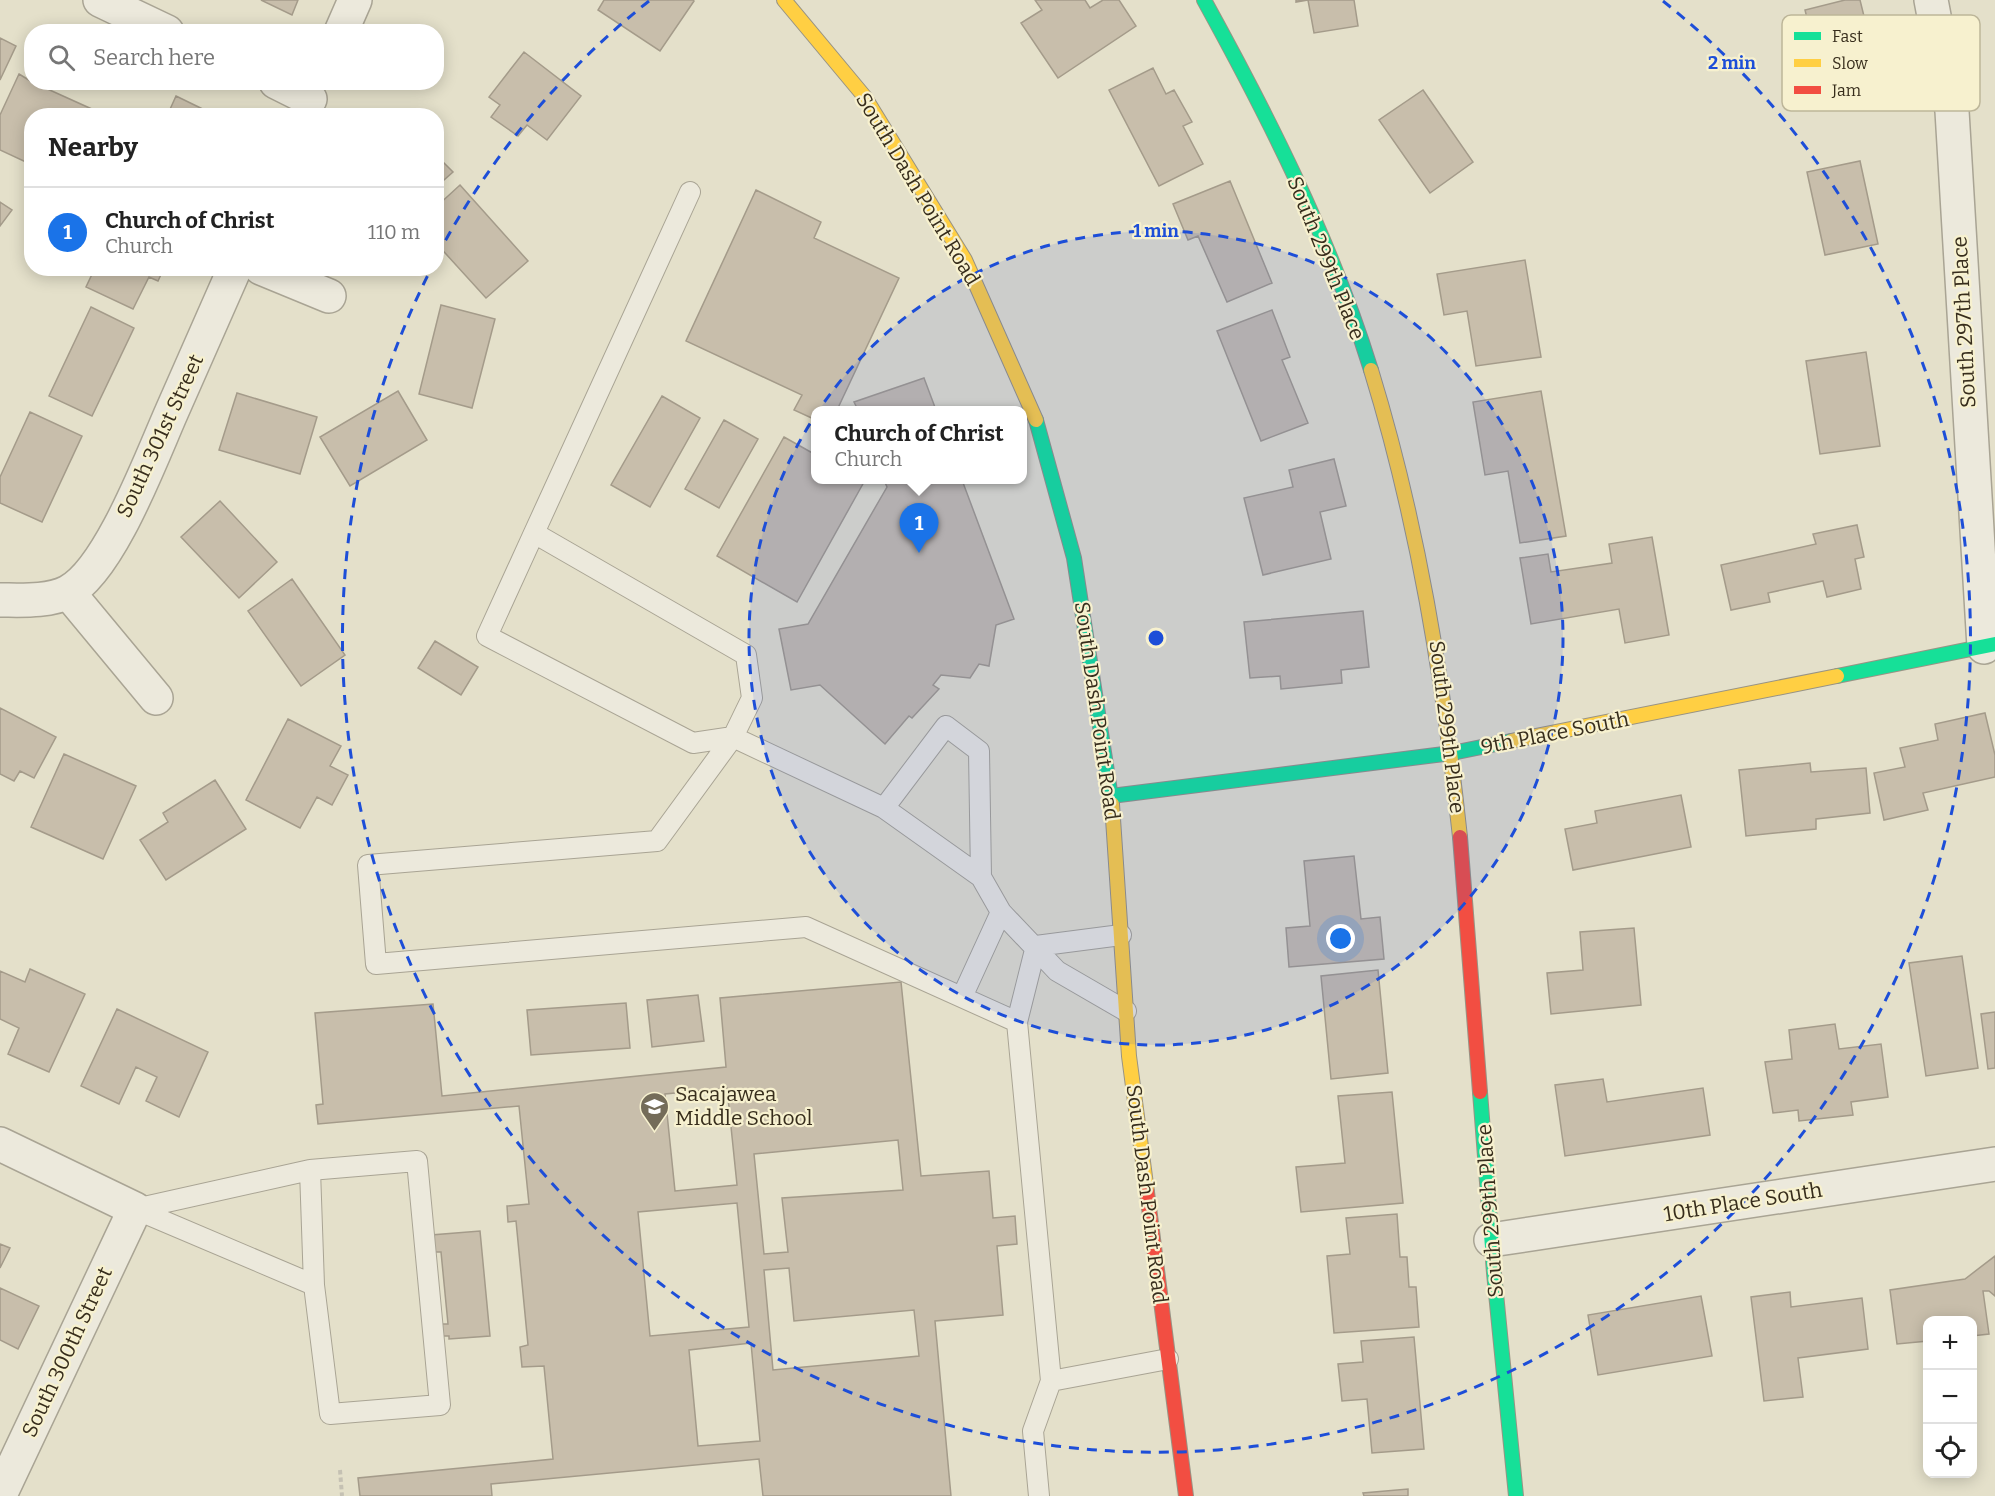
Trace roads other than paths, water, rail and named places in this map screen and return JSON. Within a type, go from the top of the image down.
[{"type":"street","points":[[100,0],[150,24]]},
{"type":"street","points":[[344,24],[355,0]]},
{"type":"street","name":"South Dash Point Road","points":[[784,0],[864,96],[965,260],[1032,407],[1074,558],[1111,796],[1129,1056],[1186,1496]]},
{"type":"street","name":"South 299th Place","points":[[1204,0],[1231,47],[1300,190],[1340,285],[1373,379],[1405,491],[1425,582],[1443,679],[1452,753],[1483,1105],[1491,1240],[1516,1496]]},
{"type":"street","name":"South 297th Place","points":[[1931,0],[1934,15]]},
{"type":"street","points":[[292,90],[310,99]]},
{"type":"street","name":"South 297th Place","points":[[1952,111],[1989,645]]},
{"type":"street","name":"South 301st Street","points":[[68,592],[91,572],[110,543],[138,487],[231,276]]},
{"type":"street","points":[[280,276],[329,296]]},
{"type":"street","points":[[0,600],[34,600],[68,592],[156,698]]},
{"type":"street","name":"9th Place South","points":[[1111,796],[1452,753],[1989,645]]},
{"type":"street","points":[[0,1144],[135,1209]]},
{"type":"street","name":"10th Place South","points":[[1491,1240],[1995,1164]]},
{"type":"street","name":"South 300th Street","points":[[0,1495],[135,1209]]},
{"type":"lane","points":[[690,192],[487,636],[693,742],[733,737],[884,808],[981,877],[1001,912],[1036,946],[1057,971],[1126,1011]]},
{"type":"lane","points":[[534,533],[746,655],[752,698],[733,737],[657,841],[368,865],[376,964],[806,927],[1017,1022]]},
{"type":"lane","points":[[884,808],[946,726],[979,752],[981,877]]},
{"type":"lane","points":[[962,997],[1001,912]]},
{"type":"lane","points":[[1036,946],[1121,935]]},
{"type":"lane","points":[[1036,946],[1017,1022],[1051,1382],[1033,1431],[1039,1496]]},
{"type":"lane","points":[[135,1209],[310,1170],[417,1161],[440,1405],[330,1414],[314,1285],[310,1170]]},
{"type":"lane","points":[[135,1209],[314,1285]]},
{"type":"lane","points":[[1051,1382],[1168,1359]]},
{"type":"place","name":"Church of Christ","points":[[919,553]]},
{"type":"place","name":"Sacajawea Middle School","points":[[654,1132]]}]
